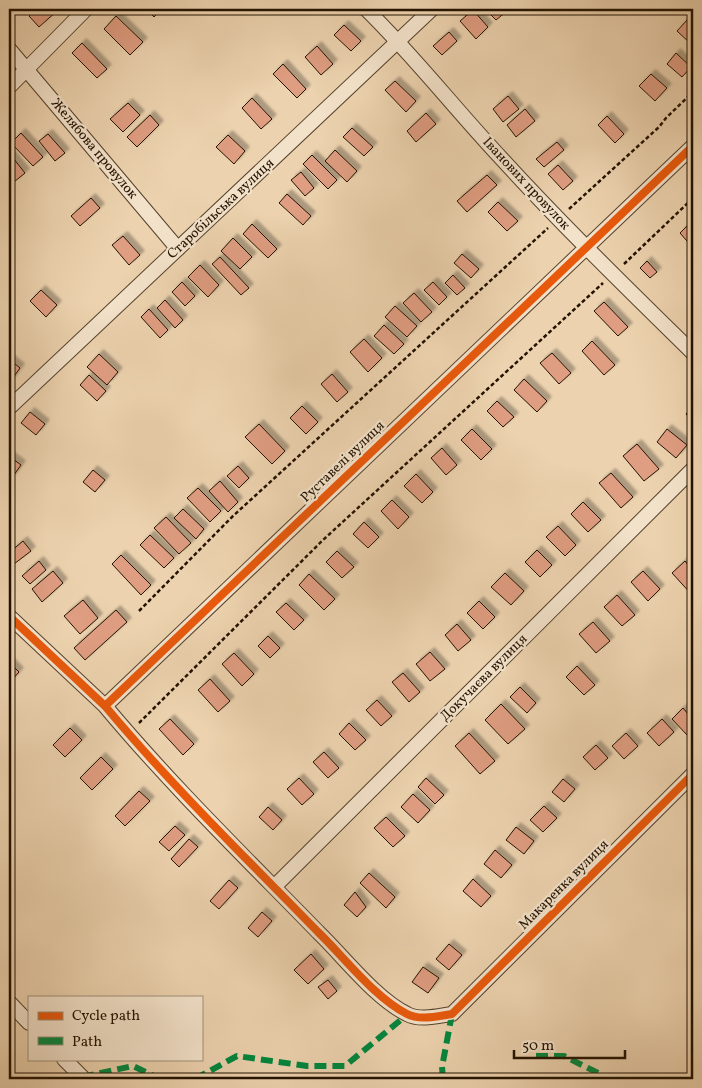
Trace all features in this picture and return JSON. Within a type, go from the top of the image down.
[{"type":"street","points":[[9,87],[28,70],[86,9]]},
{"type":"street","name":"Іванових провулок","points":[[366,9],[398,41],[501,158],[586,248],[693,353]]},
{"type":"street","name":"Старобільська вулиця","points":[[9,408],[432,9]]},
{"type":"street","name":"Желябова провулок","points":[[9,49],[178,249]]},
{"type":"street","name":"Руставелі вулиця","points":[[105,706],[693,146]]},
{"type":"street","name":"Докучаєва вулиця","points":[[274,887],[693,468]]},
{"type":"street","points":[[9,616],[105,706],[128,734],[274,887]]},
{"type":"street","name":"Макаренка вулиця","points":[[274,887],[380,994],[408,1014],[424,1018],[452,1014],[693,774]]},
{"type":"street","points":[[9,1002],[28,1022]]},
{"type":"street","points":[[65,1060],[82,1077]]},
{"type":"path","points":[[139,611],[234,516],[659,127],[693,92]]},
{"type":"path","points":[[128,734],[323,540],[613,274],[693,198]]},
{"type":"building","points":[[36,9],[58,10],[39,27],[29,16]]},
{"type":"building","points":[[147,9],[162,9],[154,17]]},
{"type":"building","points":[[485,9],[505,9],[507,11],[496,20]]},
{"type":"building","points":[[473,10],[488,27],[476,39],[460,21]]},
{"type":"building","points":[[116,16],[143,42],[130,55],[104,29]]},
{"type":"building","points":[[688,19],[693,25],[693,42],[691,44],[677,31]]},
{"type":"building","points":[[344,25],[361,41],[351,51],[334,35]]},
{"type":"building","points":[[449,32],[457,41],[442,55],[433,46]]},
{"type":"building","points":[[82,43],[107,69],[97,78],[72,53]]},
{"type":"building","points":[[317,46],[333,64],[321,75],[305,57]]},
{"type":"building","points":[[676,53],[691,67],[682,77],[667,64]]},
{"type":"building","points":[[283,64],[306,89],[297,98],[273,74]]},
{"type":"building","points":[[651,74],[667,88],[655,101],[639,86]]},
{"type":"building","points":[[395,81],[416,101],[406,112],[385,90]]},
{"type":"building","points":[[508,96],[519,109],[503,122],[493,109]]},
{"type":"building","points":[[252,98],[272,119],[261,129],[242,108]]},
{"type":"building","points":[[128,103],[140,115],[123,132],[110,119]]},
{"type":"building","points":[[525,109],[535,121],[516,137],[507,125]]},
{"type":"building","points":[[426,113],[436,124],[416,142],[407,131]]},
{"type":"building","points":[[150,115],[159,125],[137,147],[127,137]]},
{"type":"building","points":[[607,116],[624,134],[615,143],[598,125]]},
{"type":"building","points":[[352,128],[373,147],[364,156],[343,137]]},
{"type":"building","points":[[21,133],[43,157],[33,166],[11,143]]},
{"type":"building","points":[[48,134],[65,153],[55,161],[39,141]]},
{"type":"building","points":[[228,135],[245,151],[234,164],[216,147]]},
{"type":"building","points":[[557,142],[564,150],[544,167],[536,159]]},
{"type":"building","points":[[335,150],[357,171],[347,182],[325,161]]},
{"type":"building","points":[[9,153],[25,173],[14,182],[9,176]]},
{"type":"building","points":[[312,155],[337,180],[328,189],[303,164]]},
{"type":"building","points":[[558,165],[573,181],[563,190],[548,174]]},
{"type":"building","points":[[301,172],[314,188],[305,196],[291,180]]},
{"type":"building","points":[[487,175],[497,185],[467,212],[457,201]]},
{"type":"building","points":[[287,194],[311,216],[303,225],[279,203]]},
{"type":"building","points":[[91,198],[100,208],[80,226],[71,216]]},
{"type":"building","points":[[498,202],[518,221],[507,231],[488,212]]},
{"type":"building","points":[[690,223],[693,226],[693,248],[680,233]]},
{"type":"building","points":[[252,224],[277,249],[268,258],[243,234]]},
{"type":"building","points":[[123,236],[140,255],[129,265],[112,245]]},
{"type":"building","points":[[233,238],[252,257],[240,269],[221,251]]},
{"type":"building","points":[[462,254],[479,269],[471,278],[454,263]]},
{"type":"building","points":[[220,257],[249,288],[241,295],[212,264]]},
{"type":"building","points":[[647,261],[657,272],[650,278],[640,268]]},
{"type":"building","points":[[200,265],[219,285],[208,297],[188,277]]},
{"type":"building","points":[[453,275],[465,288],[457,295],[445,283]]},
{"type":"building","points":[[182,282],[195,296],[185,306],[172,292]]},
{"type":"building","points":[[433,282],[447,297],[439,305],[424,290]]},
{"type":"building","points":[[41,290],[57,305],[46,317],[30,301]]},
{"type":"building","points":[[414,293],[432,312],[421,322],[403,303]]},
{"type":"building","points":[[165,300],[183,320],[175,328],[157,308]]},
{"type":"building","points":[[604,302],[628,327],[618,336],[594,311]]},
{"type":"building","points":[[395,306],[417,326],[407,337],[385,317]]},
{"type":"building","points":[[149,309],[168,330],[160,338],[141,317]]},
{"type":"building","points":[[384,325],[404,344],[394,354],[374,336]]},
{"type":"building","points":[[364,339],[382,358],[368,372],[350,352]]},
{"type":"building","points":[[592,341],[615,365],[604,375],[582,351]]},
{"type":"building","points":[[552,353],[571,373],[559,384],[540,363]]},
{"type":"building","points":[[99,354],[118,372],[107,385],[87,367]]},
{"type":"building","points":[[9,359],[20,368],[10,382],[9,381]]},
{"type":"building","points":[[332,374],[348,392],[337,402],[321,384]]},
{"type":"building","points":[[89,375],[106,391],[97,401],[80,385]]},
{"type":"building","points":[[524,379],[547,401],[537,412],[514,390]]},
{"type":"building","points":[[497,401],[514,417],[503,427],[487,411]]},
{"type":"building","points":[[302,406],[318,422],[306,434],[290,418]]},
{"type":"building","points":[[693,406],[693,422],[686,414]]},
{"type":"building","points":[[30,412],[45,424],[36,435],[21,423]]},
{"type":"building","points":[[259,424],[285,451],[272,464],[245,437]]},
{"type":"building","points":[[472,429],[492,449],[481,460],[461,440]]},
{"type":"building","points":[[667,429],[687,445],[676,458],[657,442]]},
{"type":"building","points":[[637,444],[659,469],[644,481],[623,456]]},
{"type":"building","points":[[442,448],[457,465],[446,475],[431,458]]},
{"type":"building","points":[[9,456],[21,465],[11,479],[9,477]]},
{"type":"building","points":[[238,466],[249,478],[239,488],[227,476]]},
{"type":"building","points":[[93,470],[105,480],[95,492],[83,482]]},
{"type":"building","points":[[611,473],[633,497],[621,508],[599,483]]},
{"type":"building","points":[[416,474],[433,492],[422,503],[404,486]]},
{"type":"building","points":[[220,481],[238,502],[228,512],[209,491]]},
{"type":"building","points":[[198,488],[221,511],[210,522],[187,498]]},
{"type":"building","points":[[392,500],[409,517],[398,529],[381,511]]},
{"type":"building","points":[[583,502],[601,520],[588,532],[571,514]]},
{"type":"building","points":[[183,509],[204,529],[196,539],[174,518]]},
{"type":"building","points":[[166,517],[191,543],[179,554],[154,528]]},
{"type":"building","points":[[364,522],[379,537],[368,548],[353,534]]},
{"type":"building","points":[[558,526],[576,545],[565,556],[546,537]]},
{"type":"building","points":[[150,535],[174,558],[164,568],[140,545]]},
{"type":"building","points":[[23,541],[31,551],[14,564],[9,558],[9,553]]},
{"type":"building","points":[[537,550],[552,565],[540,577],[525,562]]},
{"type":"building","points":[[337,551],[354,567],[342,578],[326,562]]},
{"type":"building","points":[[121,555],[151,585],[141,595],[112,564]]},
{"type":"building","points":[[39,561],[46,570],[30,584],[22,576]]},
{"type":"building","points":[[685,561],[693,571],[693,596],[672,573]]},
{"type":"building","points":[[53,571],[63,583],[42,602],[32,589]]},
{"type":"building","points":[[643,571],[660,589],[648,601],[631,582]]},
{"type":"building","points":[[505,573],[524,591],[511,605],[491,587]]},
{"type":"building","points":[[309,574],[335,599],[324,610],[299,585]]},
{"type":"building","points":[[617,595],[635,615],[622,626],[604,607]]},
{"type":"building","points":[[83,600],[98,618],[80,634],[64,616]]},
{"type":"building","points":[[479,601],[495,617],[483,629],[467,613]]},
{"type":"building","points":[[286,603],[304,620],[294,630],[276,612]]},
{"type":"building","points":[[116,610],[127,622],[85,660],[74,648]]},
{"type":"building","points":[[593,622],[610,641],[596,653],[579,634]]},
{"type":"building","points":[[457,624],[471,640],[458,651],[445,635]]},
{"type":"building","points":[[268,636],[280,648],[270,658],[258,646]]},
{"type":"building","points":[[430,652],[445,669],[430,681],[416,664]]},
{"type":"building","points":[[234,653],[254,674],[242,686],[222,664]]},
{"type":"building","points":[[9,662],[19,672],[9,683]]},
{"type":"building","points":[[577,666],[595,685],[584,695],[566,677]]},
{"type":"building","points":[[403,673],[420,692],[409,702],[392,682]]},
{"type":"building","points":[[210,679],[230,701],[218,712],[198,690]]},
{"type":"building","points":[[520,687],[536,703],[527,713],[510,697]]},
{"type":"building","points":[[377,700],[392,716],[381,726],[366,710]]},
{"type":"building","points":[[501,704],[525,729],[508,744],[485,720]]},
{"type":"building","points":[[683,708],[693,720],[693,730],[687,735],[672,719]]},
{"type":"building","points":[[170,719],[194,744],[183,755],[159,729]]},
{"type":"building","points":[[662,719],[674,732],[659,746],[647,733]]},
{"type":"building","points":[[349,723],[366,740],[355,750],[339,734]]},
{"type":"building","points":[[70,728],[82,740],[65,757],[53,745]]},
{"type":"building","points":[[469,733],[495,761],[480,774],[455,746]]},
{"type":"building","points":[[626,733],[638,746],[624,759],[612,746]]},
{"type":"building","points":[[596,745],[608,758],[595,770],[583,757]]},
{"type":"building","points":[[324,752],[339,768],[328,778],[313,762]]},
{"type":"building","points":[[101,757],[113,769],[92,790],[80,778]]},
{"type":"building","points":[[299,778],[314,794],[302,805],[287,789]]},
{"type":"building","points":[[426,778],[444,795],[435,804],[418,787]]},
{"type":"building","points":[[563,779],[575,789],[564,802],[552,792]]},
{"type":"building","points":[[139,791],[150,801],[125,826],[115,816]]},
{"type":"building","points":[[413,794],[430,810],[418,823],[401,807]]},
{"type":"building","points":[[544,806],[557,818],[543,832],[530,820]]},
{"type":"building","points":[[268,807],[282,820],[273,830],[259,817]]},
{"type":"building","points":[[386,817],[405,836],[393,847],[374,828]]},
{"type":"building","points":[[175,826],[185,835],[169,851],[159,842]]},
{"type":"building","points":[[516,827],[534,841],[524,854],[506,840]]},
{"type":"building","points":[[189,839],[198,847],[179,867],[171,859]]},
{"type":"building","points":[[495,850],[512,865],[501,878],[484,864]]},
{"type":"building","points":[[369,873],[395,897],[386,908],[360,883]]},
{"type":"building","points":[[473,879],[491,896],[481,907],[463,891]]},
{"type":"building","points":[[229,880],[238,888],[219,909],[210,901]]},
{"type":"building","points":[[355,892],[366,907],[357,917],[344,905]]},
{"type":"building","points":[[262,912],[272,921],[258,937],[248,928]]},
{"type":"building","points":[[449,944],[462,955],[449,970],[436,959]]},
{"type":"building","points":[[311,954],[324,969],[308,984],[294,970]]},
{"type":"building","points":[[423,967],[439,978],[428,993],[412,982]]},
{"type":"building","points":[[328,980],[337,991],[328,999],[318,987]]},
{"type":"marked path","points":[[195,1079],[237,1056],[307,1066],[345,1066],[408,1014]]},
{"type":"marked path","points":[[443,1079],[442,1067],[452,1014]]},
{"type":"marked path","points":[[536,1056],[564,1056],[610,1079]]},
{"type":"marked path","points":[[82,1077],[133,1066],[160,1079]]},
{"type":"cycle path","points":[[9,616],[105,706],[693,146]]},
{"type":"cycle path","points":[[105,706],[182,793],[372,988],[395,1007],[407,1014],[418,1017],[452,1014],[693,774]]}]
